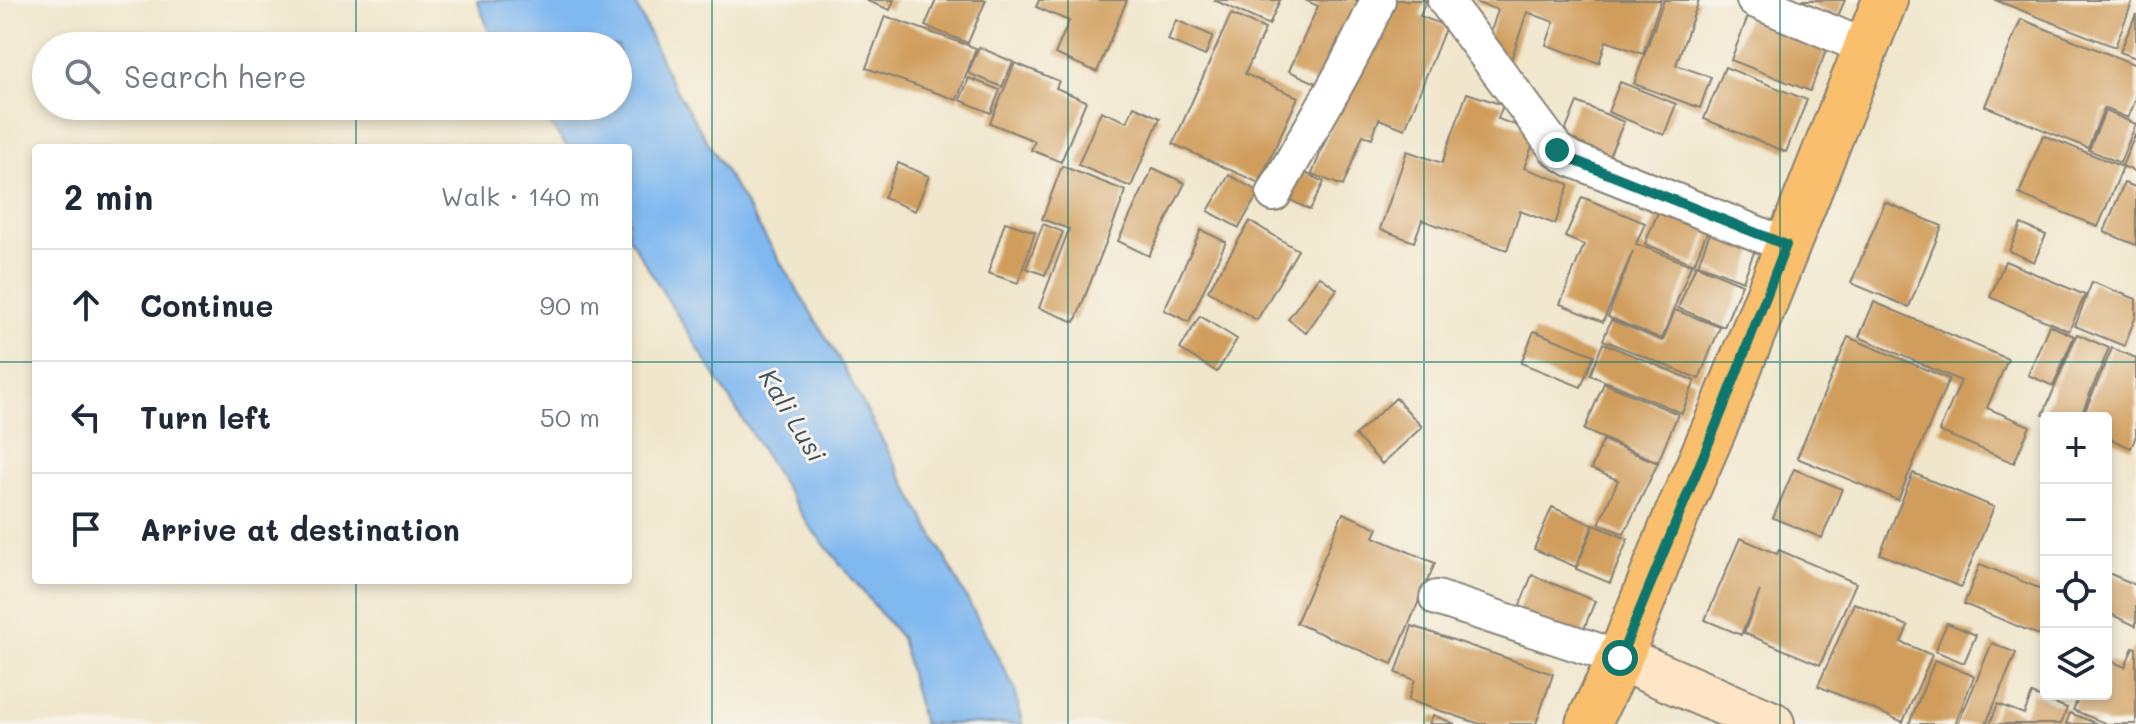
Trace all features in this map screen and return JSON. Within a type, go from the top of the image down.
[{"type":"main road","points":[[1588,724],[1620,658],[1724,406],[1885,0]]},
{"type":"main road","points":[[1620,658],[1772,724]]},
{"type":"street","points":[[1274,194],[1339,81],[1378,0]]},
{"type":"street","points":[[1445,0],[1557,150],[1571,159],[1786,245]]},
{"type":"street","points":[[1754,0],[1865,47]]},
{"type":"street","points":[[1437,598],[1620,658]]},
{"type":"water","name":"Kali Lusi","points":[[477,0],[634,0],[670,80],[838,357],[1015,689],[1022,724],[923,724],[901,638],[809,526],[632,242],[632,144],[565,144],[547,120],[632,120],[632,32],[490,32]]},
{"type":"building","points":[[865,0],[894,0],[890,10]]},
{"type":"building","points":[[936,0],[986,0],[968,43],[925,26]]},
{"type":"building","points":[[1039,0],[1127,0],[1097,72],[1055,54],[1069,21],[1036,7]]},
{"type":"building","points":[[1214,0],[1280,0],[1269,25]]},
{"type":"building","points":[[1305,0],[1369,0],[1349,45],[1338,40],[1318,84],[1289,71],[1318,6]]},
{"type":"building","points":[[1381,0],[1426,0],[1420,16],[1446,26],[1405,129],[1379,119],[1372,138],[1363,135],[1343,186],[1312,174]]},
{"type":"building","points":[[1469,0],[1661,0],[1643,54],[1606,41],[1599,63],[1546,45],[1554,22],[1527,12],[1511,60],[1484,52],[1498,10]]},
{"type":"building","points":[[1664,0],[1699,0],[1676,65],[1711,77],[1700,108],[1634,84]]},
{"type":"building","points":[[1799,0],[1845,0],[1838,16]]},
{"type":"building","points":[[1995,0],[2133,0],[2115,47]]},
{"type":"building","points":[[1752,6],[1832,36],[1810,91],[1731,60]]},
{"type":"building","points":[[1231,14],[1265,29],[1245,74],[1298,97],[1259,183],[1173,144]]},
{"type":"building","points":[[2136,14],[2136,58],[2120,52]]},
{"type":"building","points":[[885,16],[976,48],[957,100],[866,68]]},
{"type":"building","points":[[2021,19],[2136,65],[2136,99],[2128,118],[2104,108],[2088,148],[1985,106]]},
{"type":"building","points":[[1176,20],[1213,36],[1205,56],[1168,40]]},
{"type":"building","points":[[979,47],[1013,62],[1002,87],[968,73]]},
{"type":"building","points":[[1015,63],[1059,81],[1056,88],[1086,101],[1061,162],[1031,150],[1035,141],[990,123]]},
{"type":"building","points":[[1725,67],[1807,100],[1786,152],[1704,119]]},
{"type":"building","points":[[969,78],[1000,90],[991,113],[960,100]]},
{"type":"building","points":[[1620,82],[1676,104],[1664,135],[1608,112]]},
{"type":"building","points":[[1467,93],[1503,105],[1498,119],[1537,133],[1524,168],[1569,184],[1555,224],[1520,211],[1507,250],[1422,220],[1414,242],[1380,229],[1407,151],[1442,163]]},
{"type":"building","points":[[1577,102],[1624,122],[1607,161],[1561,142]]},
{"type":"building","points":[[1134,106],[1160,118],[1131,187],[1078,165],[1101,111],[1127,122]]},
{"type":"building","points":[[2105,111],[2136,124],[2120,163],[2089,150]]},
{"type":"building","points":[[2136,133],[2136,172],[2122,166]]},
{"type":"building","points":[[2043,135],[2123,167],[2098,227],[2019,194]]},
{"type":"building","points":[[898,163],[929,176],[915,211],[884,198]]},
{"type":"building","points":[[1062,166],[1126,191],[1075,322],[1039,308],[1069,229],[1042,219]]},
{"type":"building","points":[[1293,167],[1324,182],[1310,210],[1279,194]]},
{"type":"building","points":[[1153,168],[1185,183],[1149,256],[1118,241]]},
{"type":"building","points":[[1229,175],[1259,192],[1239,228],[1208,211]]},
{"type":"building","points":[[2124,183],[2136,187],[2136,245],[2104,232]]},
{"type":"building","points":[[1582,197],[1645,223],[1636,244],[1691,265],[1662,339],[1608,317],[1633,251],[1603,322],[1560,304],[1584,245],[1565,237]]},
{"type":"building","points":[[1885,202],[1942,226],[1909,307],[1851,283]]},
{"type":"building","points":[[1660,207],[1709,227],[1694,264],[1645,244]]},
{"type":"building","points":[[1250,221],[1298,250],[1257,320],[1208,291]]},
{"type":"building","points":[[1005,222],[1035,232],[1018,283],[988,273]]},
{"type":"building","points":[[1043,224],[1063,232],[1045,275],[1026,268]]},
{"type":"building","points":[[2021,224],[2046,235],[2034,262],[2009,251]]},
{"type":"building","points":[[1713,225],[1758,242],[1743,281],[1698,264]]},
{"type":"building","points":[[1201,230],[1226,242],[1189,322],[1164,310]]},
{"type":"building","points":[[2005,261],[2085,295],[2069,331],[1990,297]]},
{"type":"building","points":[[1696,265],[1742,284],[1724,327],[1678,308]]},
{"type":"building","points":[[1319,276],[1337,289],[1306,333],[1288,319]]},
{"type":"building","points":[[2092,282],[2136,299],[2136,316],[2124,346],[2075,326]]},
{"type":"building","points":[[1874,302],[2008,359],[1987,408],[2030,426],[2014,463],[1939,431],[1961,381],[1859,337]]},
{"type":"building","points":[[1675,310],[1720,327],[1699,379],[1603,340],[1611,320],[1663,341]]},
{"type":"building","points":[[1200,316],[1237,339],[1217,372],[1180,349]]},
{"type":"building","points":[[2049,325],[2074,336],[2053,386],[2028,375]]},
{"type":"building","points":[[1534,331],[1594,355],[1581,387],[1521,363]]},
{"type":"building","points":[[2077,334],[2109,348],[2082,412],[2044,412]]},
{"type":"building","points":[[1848,337],[1949,379],[1898,500],[1797,458]]},
{"type":"building","points":[[1603,343],[1695,381],[1682,413],[1590,375]]},
{"type":"building","points":[[2112,348],[2136,358],[2136,436],[2131,448],[2112,440],[2112,412],[2085,412]]},
{"type":"building","points":[[1604,383],[1678,414],[1658,462],[1584,430]]},
{"type":"building","points":[[1396,398],[1422,427],[1382,464],[1355,435]]},
{"type":"building","points":[[1603,440],[1658,463],[1624,534],[1599,524],[1618,480],[1591,469]]},
{"type":"building","points":[[1794,469],[1842,489],[1822,538],[1773,518]]},
{"type":"building","points":[[1913,473],[1994,507],[1961,587],[1880,554]]},
{"type":"building","points":[[1552,507],[1593,525],[1576,567],[1534,549]]},
{"type":"building","points":[[1343,513],[1378,528],[1374,537],[1435,563],[1392,664],[1296,623]]},
{"type":"building","points":[[1594,525],[1628,539],[1610,583],[1576,569]]},
{"type":"building","points":[[1740,538],[1777,554],[1779,550],[1856,583],[1820,665],[1744,633],[1760,591],[1741,635],[1705,620]]},
{"type":"building","points":[[1980,564],[2040,589],[2040,636],[1964,604]]},
{"type":"building","points":[[1532,575],[1595,601],[1581,636],[1518,610]]},
{"type":"building","points":[[2112,575],[2136,585],[2136,626],[2112,615]]},
{"type":"building","points":[[1854,603],[1908,626],[1901,642],[1932,655],[1903,722],[1818,686]]},
{"type":"building","points":[[1947,623],[1976,635],[1964,663],[1935,651]]},
{"type":"building","points":[[1412,626],[1553,674],[1536,724],[1480,724],[1408,700],[1415,680],[1396,673]]},
{"type":"building","points":[[1992,643],[2016,653],[1986,724],[1958,724]]},
{"type":"building","points":[[2133,647],[2136,648],[2136,724],[2107,724],[2073,710],[2077,700],[2112,700],[2112,662],[2125,667]]},
{"type":"building","points":[[1935,660],[1974,676],[1955,724],[1909,724]]},
{"type":"building","points":[[2032,694],[2040,700],[2067,708],[2061,724],[1990,724],[1998,704],[2024,714]]},
{"type":"building","points":[[2070,713],[2098,724],[2066,724]]},
{"type":"building","points":[[1433,715],[1455,724],[1429,724]]},
{"type":"route","points":[[1557,150],[1571,159],[1786,245],[1724,406],[1620,658]]}]
